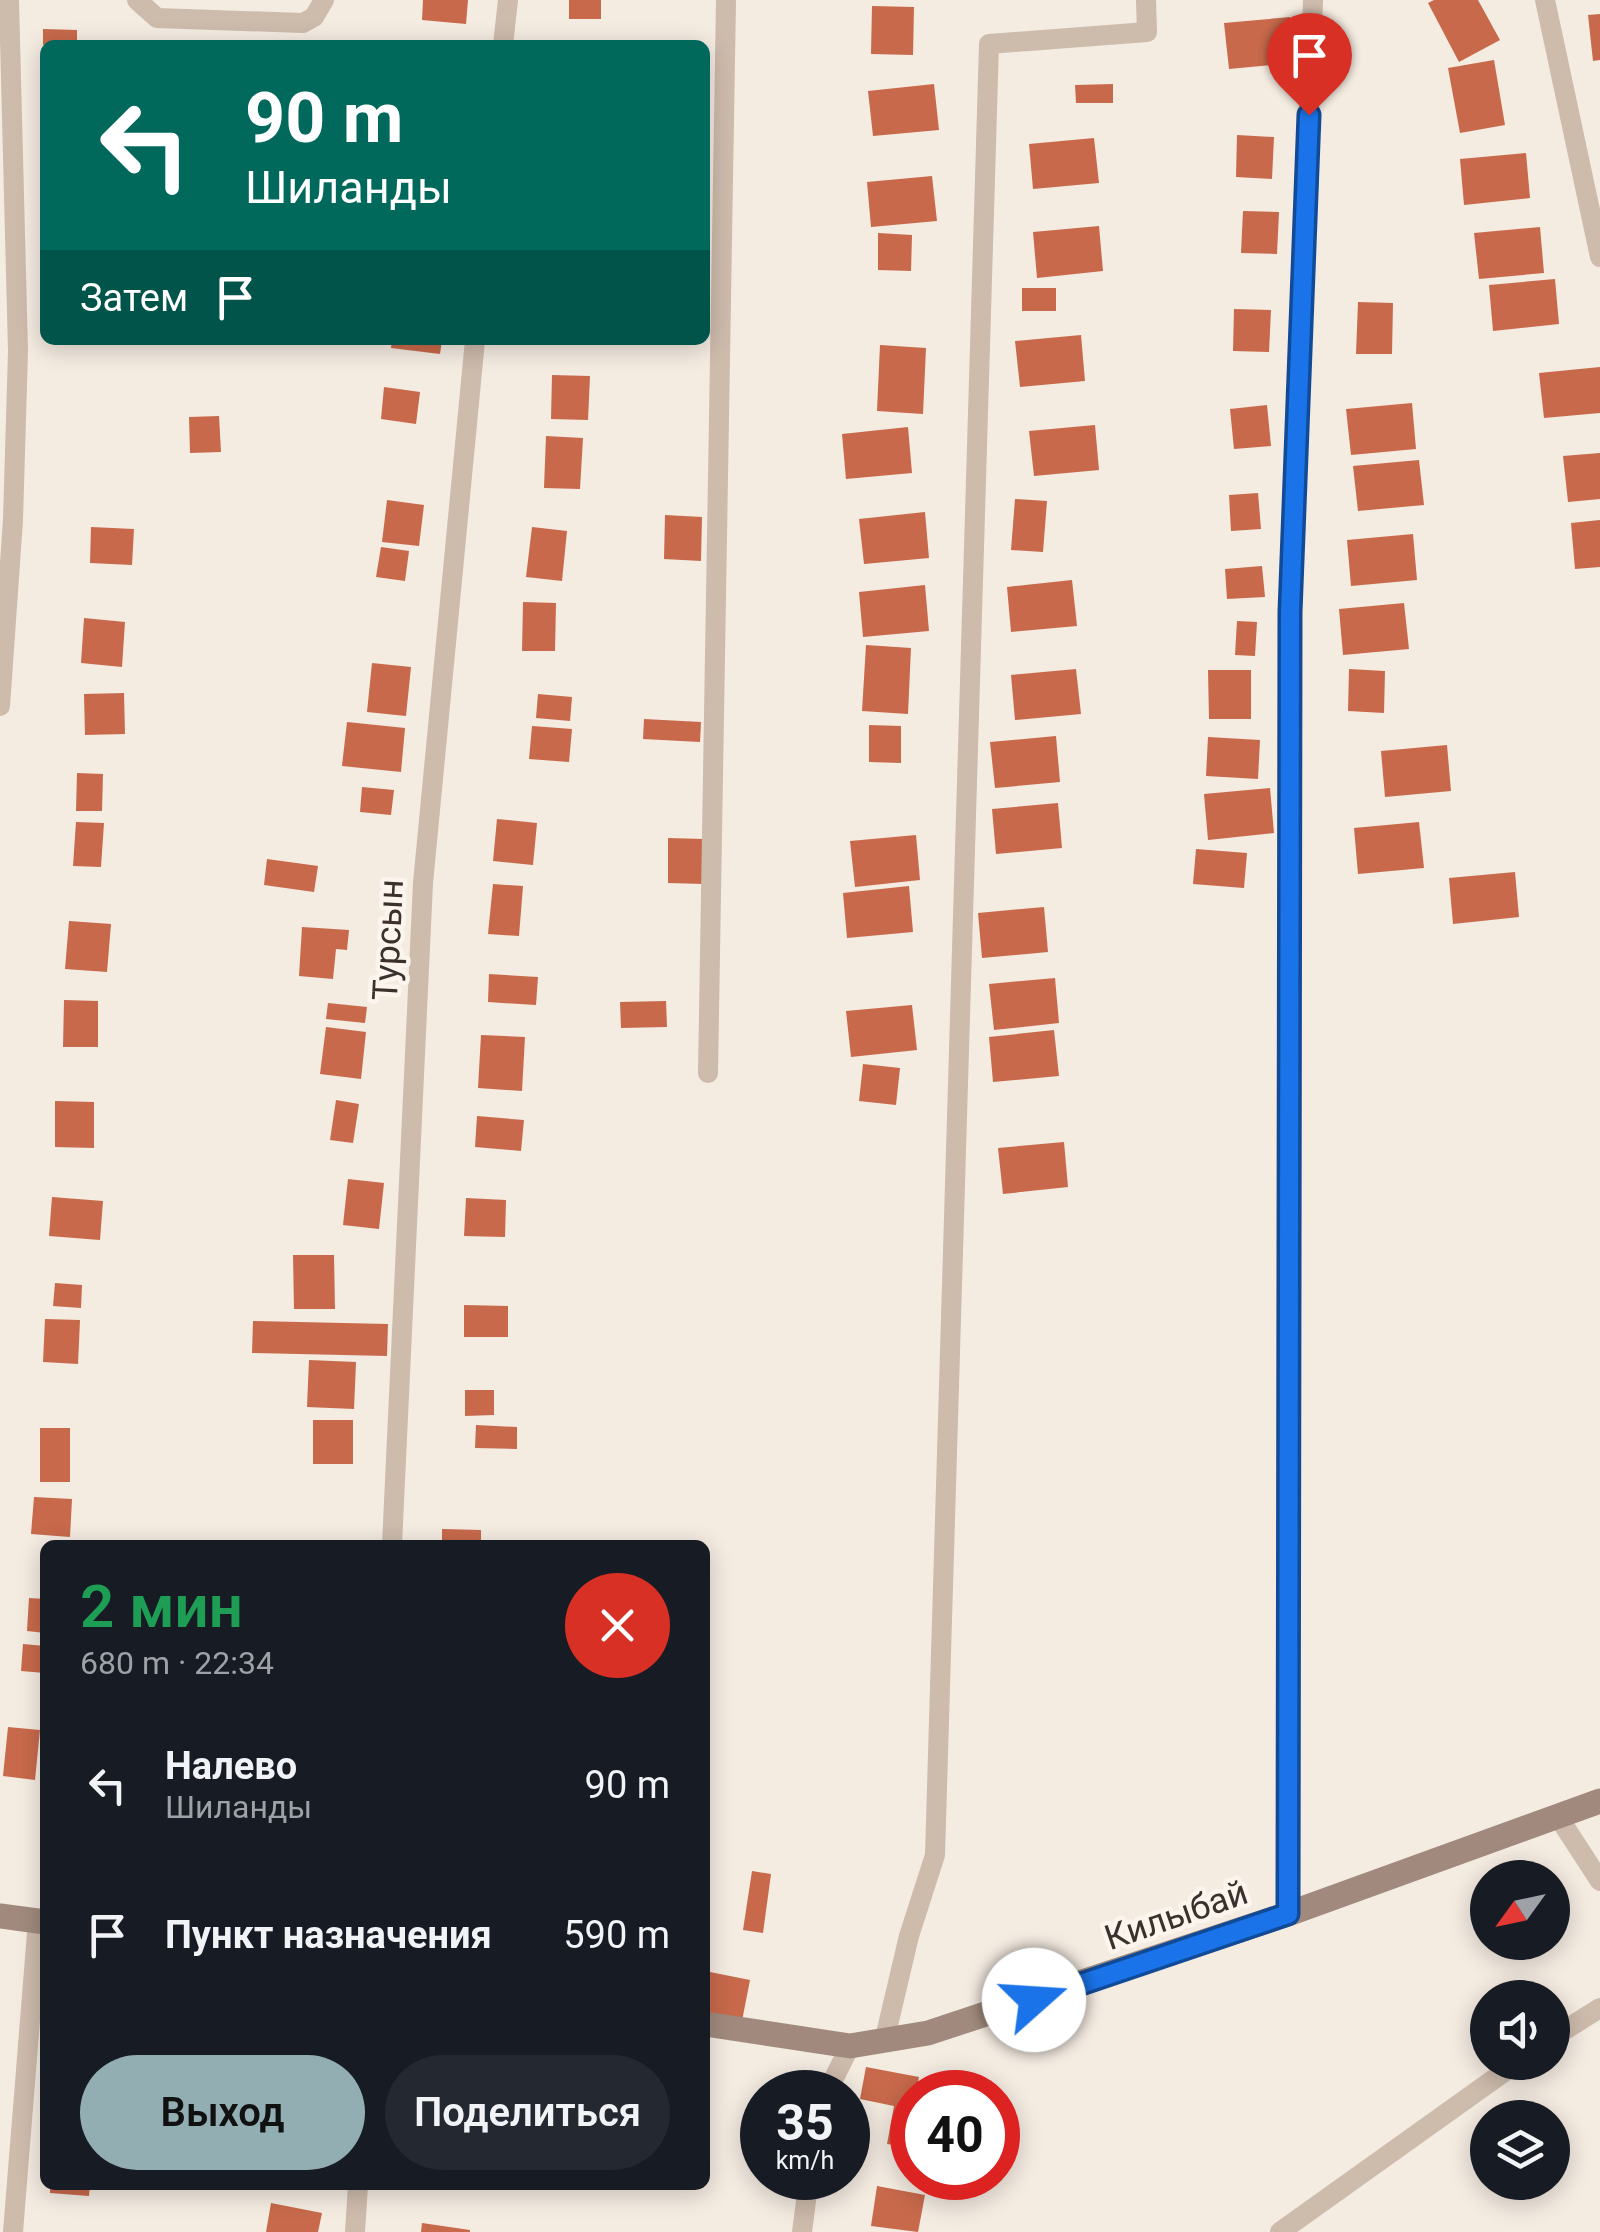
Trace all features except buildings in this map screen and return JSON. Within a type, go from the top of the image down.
[{"type":"street","points":[[0,706],[13,520],[18,351],[9,0]]},
{"type":"street","points":[[137,0],[157,18],[304,22],[314,16],[324,0]]},
{"type":"street","points":[[504,40],[508,0]]},
{"type":"street","points":[[708,1073],[726,0]]},
{"type":"street","points":[[884,2042],[909,1936],[935,1856],[989,44],[1147,32],[1146,0]]},
{"type":"street","points":[[1288,1914],[1290,612],[1314,0]]},
{"type":"street","points":[[1544,0],[1600,258]]},
{"type":"street","name":"Турсын","points":[[392,1540],[423,882],[475,345]]},
{"type":"street","name":"Килыбай","points":[[710,2025],[850,2046],[884,2042],[998,2012],[1600,1802]]},
{"type":"street","points":[[1557,1815],[1600,1881]]},
{"type":"street","points":[[0,1916],[40,1922]]},
{"type":"street","points":[[13,2232],[40,1933]]},
{"type":"street","points":[[1570,2027],[1600,2008]]},
{"type":"street","points":[[838,2070],[850,2046]]},
{"type":"street","points":[[1280,2232],[1493,2080]]},
{"type":"street","points":[[356,2232],[358,2190]]},
{"type":"street","points":[[802,2232],[806,2200]]},
{"type":"route","points":[[1034,2000],[1288,1914],[1290,612],[1309,115]]}]
